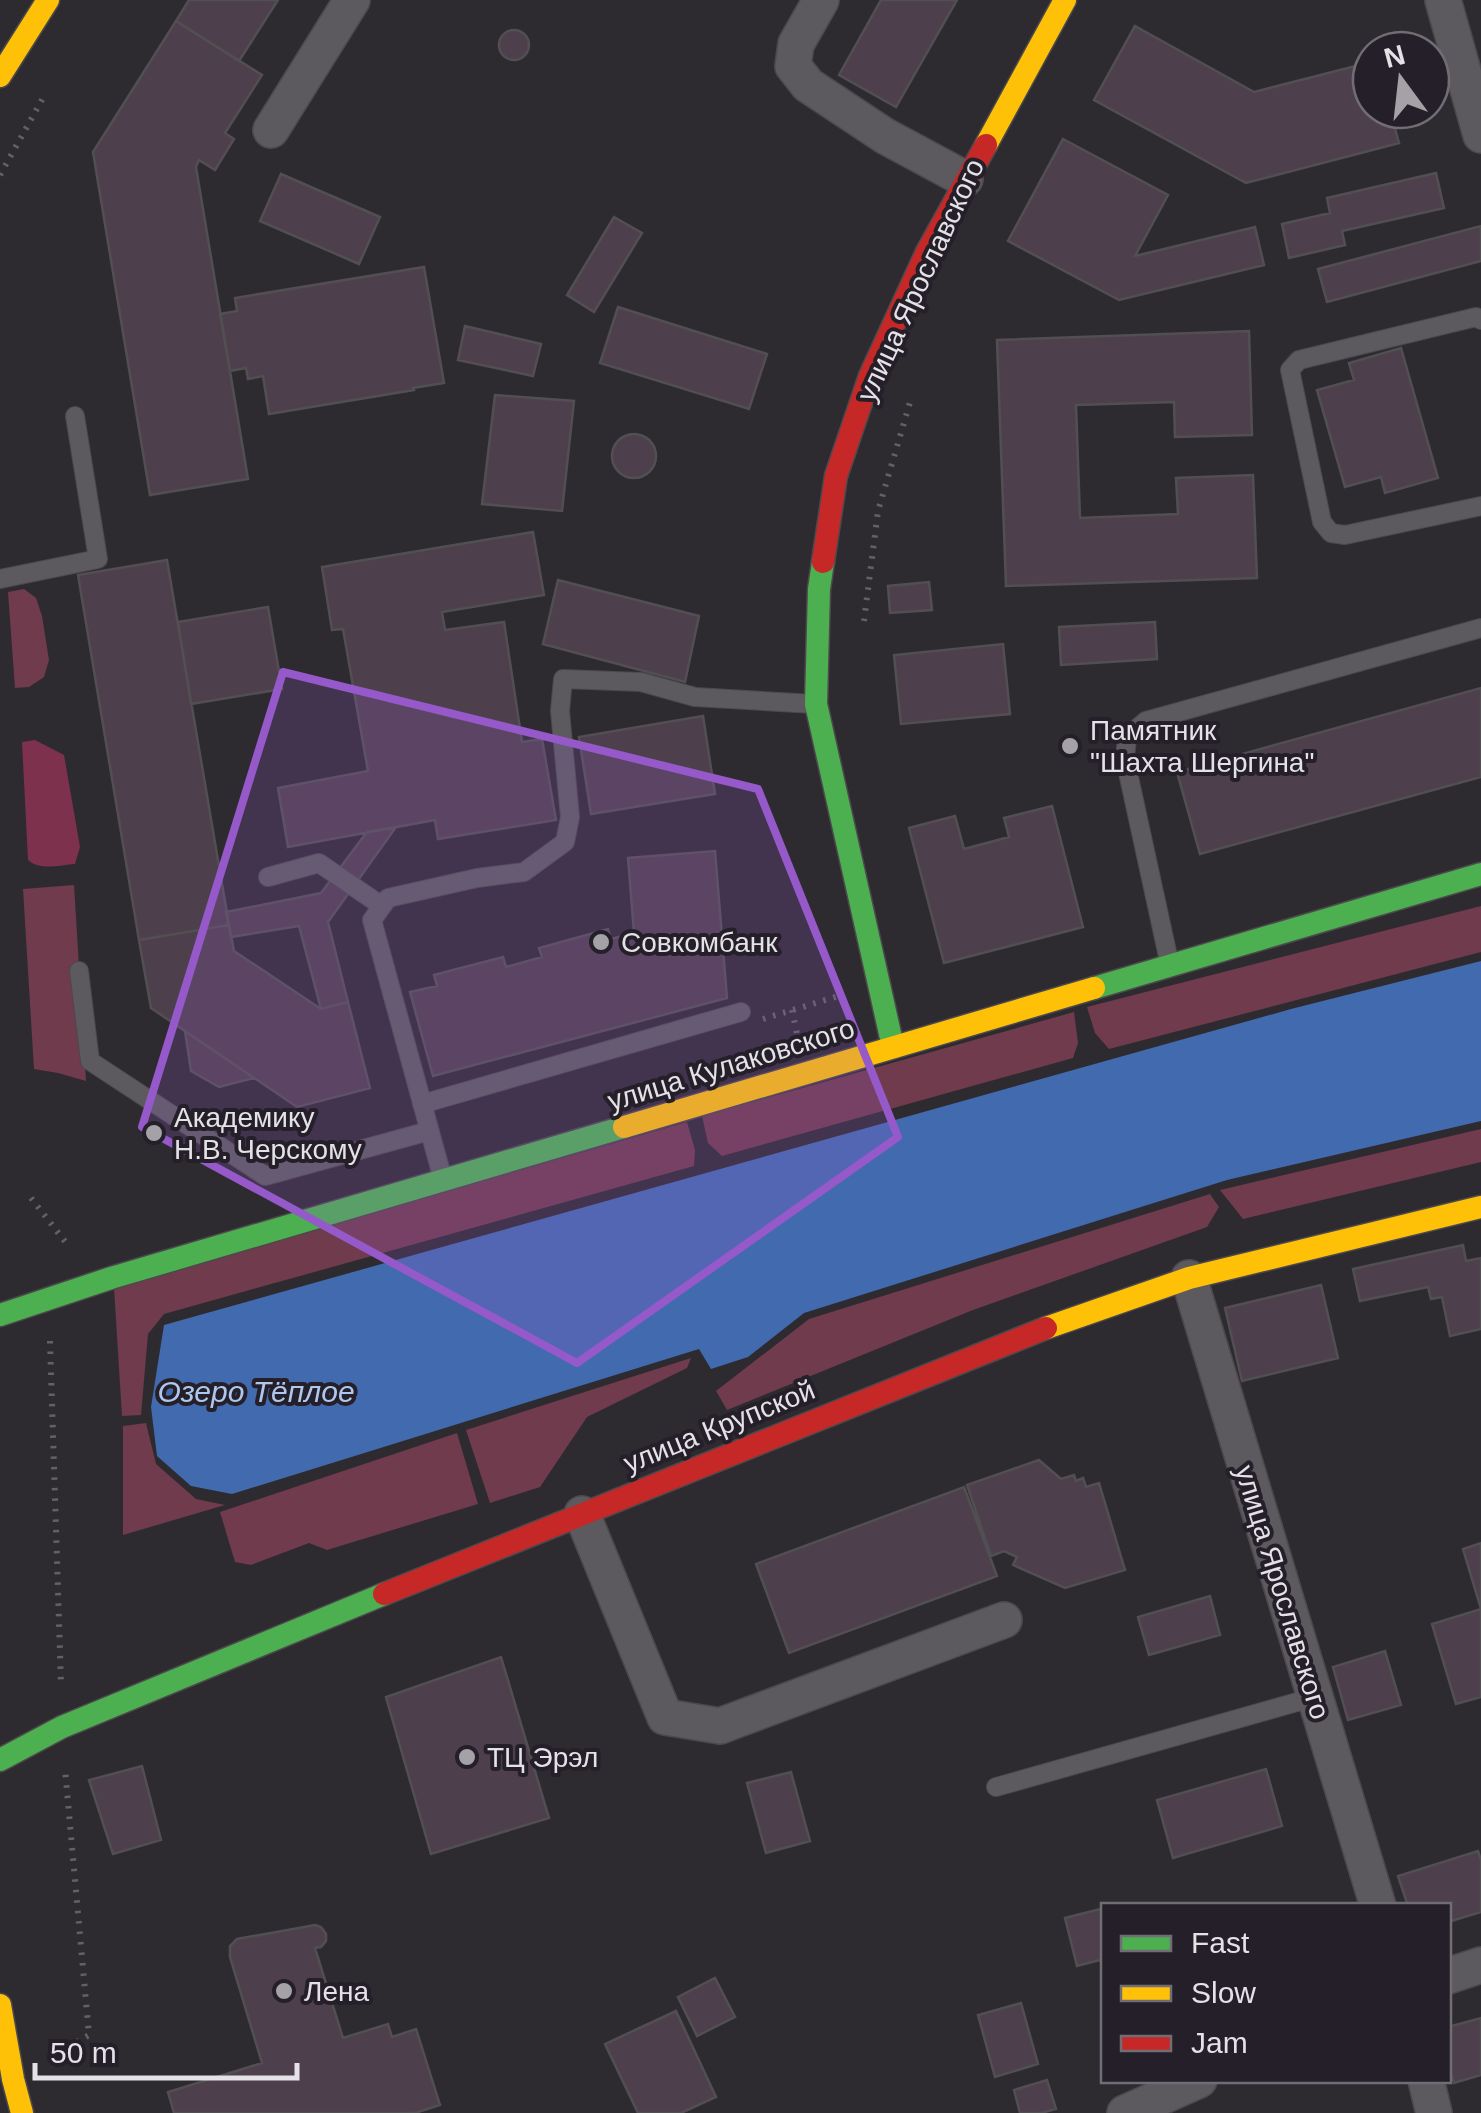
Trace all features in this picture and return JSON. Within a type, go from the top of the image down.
[{"type":"street","points":[[0,76],[48,0]]},
{"type":"street","points":[[271,130],[352,0]]},
{"type":"street","points":[[821,0],[796,44],[793,66],[808,85],[885,136],[966,179]]},
{"type":"street","name":"улица Ярославского","points":[[894,1047],[816,704],[819,589],[836,476],[870,376],[927,252],[1065,0]]},
{"type":"street","points":[[1443,0],[1481,135]]},
{"type":"street","name":"улица Кулаковского","points":[[0,1314],[1481,874]]},
{"type":"street","name":"улица Крупской","points":[[0,1760],[62,1727],[183,1676],[1012,1340],[1189,1278],[1481,1207]]},
{"type":"street","name":"улица Ярославского","points":[[1189,1278],[1377,1903]]},
{"type":"street","points":[[582,1514],[664,1718],[720,1726],[1004,1620]]},
{"type":"street","points":[[1451,1975],[1481,1966]]},
{"type":"street","points":[[0,2005],[12,2079],[22,2113]]},
{"type":"street","points":[[1125,2113],[1191,2083]]},
{"type":"street","points":[[1427,2083],[1434,2113]]},
{"type":"lane","points":[[1481,320],[1476,317],[1299,360],[1290,370],[1322,522],[1331,534],[1344,535],[1481,506]]},
{"type":"lane","points":[[0,579],[98,559],[75,416]]},
{"type":"lane","points":[[1170,966],[1125,758],[1127,737],[1146,721],[1481,628]]},
{"type":"lane","points":[[443,1181],[372,920],[388,898],[524,872],[565,842],[570,817],[560,711],[564,680],[641,682],[694,697],[816,704]]},
{"type":"lane","points":[[268,877],[320,863],[382,906]]},
{"type":"lane","points":[[79,971],[90,1061],[266,1176],[429,1131]]},
{"type":"lane","points":[[422,1104],[740,1012]]},
{"type":"lane","points":[[996,1787],[1315,1697]]},
{"type":"path","points":[[0,175],[49,88]]},
{"type":"path","points":[[863,636],[878,511],[915,384]]},
{"type":"path","points":[[740,1012],[752,1022],[879,984]]},
{"type":"path","points":[[31,1198],[67,1244]]},
{"type":"path","points":[[50,1330],[60,1685]]},
{"type":"path","points":[[44,2060],[89,2035],[64,1752]]},
{"type":"highlighted area","points":[[283,672],[758,789],[898,1137],[577,1363],[142,1127]]},
{"type":"shaded area","points":[[24,589],[36,598],[49,660],[44,677],[29,687],[15,688],[8,592]]},
{"type":"shaded area","points":[[35,740],[64,755],[80,847],[75,864],[44,866],[28,860],[22,742]]},
{"type":"shaded area","points":[[74,885],[86,1081],[34,1069],[23,889]]},
{"type":"shaded area","points":[[1481,906],[1481,952],[1109,1049],[1095,1033],[1087,1007]]},
{"type":"shaded area","points":[[1074,1012],[1078,1043],[1073,1058],[722,1156],[708,1143],[702,1116]]},
{"type":"shaded area","points":[[687,1122],[695,1150],[694,1166],[164,1314],[148,1334],[141,1415],[122,1416],[114,1288]]},
{"type":"shaded area","points":[[1481,1129],[1481,1162],[1243,1219],[1220,1190]]},
{"type":"shaded area","points":[[1210,1194],[1219,1207],[1207,1227],[973,1310],[727,1410],[716,1391],[809,1319]]},
{"type":"shaded area","points":[[691,1358],[687,1368],[587,1417],[540,1487],[490,1503],[466,1430]]},
{"type":"shaded area","points":[[146,1423],[156,1464],[196,1499],[225,1505],[123,1535],[123,1426]]},
{"type":"shaded area","points":[[457,1433],[478,1504],[327,1550],[309,1543],[251,1565],[235,1562],[220,1512]]},
{"type":"water","name":"Озеро Тёплое","points":[[1481,961],[1481,1121],[1227,1180],[804,1313],[748,1357],[711,1369],[699,1349],[232,1494],[191,1486],[157,1456],[151,1407],[164,1325],[1291,1009]]},
{"type":"building","points":[[189,0],[278,0],[239,61],[176,21]]},
{"type":"building","points":[[881,0],[957,0],[896,107],[839,75]]},
{"type":"building","points":[[176,21],[262,75],[225,133],[234,139],[215,170],[199,160],[196,167],[248,479],[150,495],[93,152]]},
{"type":"building","points":[[1135,26],[1254,92],[1351,67],[1351,130],[1395,130],[1399,143],[1246,183],[1094,100]]},
{"type":"building","points":[[514,30],[528,39],[529,45],[520,59],[514,60],[500,51],[499,45],[508,31]]},
{"type":"building","points":[[1063,139],[1168,195],[1135,256],[1255,227],[1264,265],[1119,300],[1008,241]]},
{"type":"building","points":[[1436,173],[1444,208],[1342,231],[1345,245],[1289,258],[1282,224],[1330,213],[1327,198]]},
{"type":"building","points":[[281,174],[380,217],[359,264],[260,221]]},
{"type":"building","points":[[614,217],[642,233],[594,312],[567,295]]},
{"type":"building","points":[[1481,226],[1481,261],[1327,302],[1318,269]]},
{"type":"building","points":[[424,267],[444,383],[269,414],[263,376],[248,379],[246,368],[230,371],[220,314],[237,311],[235,298]]},
{"type":"building","points":[[618,307],[767,354],[749,409],[600,363]]},
{"type":"building","points":[[465,326],[541,344],[533,376],[458,360]]},
{"type":"building","points":[[1249,331],[1252,435],[1175,437],[1174,402],[1076,405],[1080,518],[1178,514],[1176,478],[1253,475],[1257,578],[1006,586],[997,340]]},
{"type":"building","points":[[1401,348],[1438,478],[1385,493],[1381,477],[1345,487],[1317,390],[1354,380],[1349,363]]},
{"type":"building","points":[[495,395],[574,401],[562,511],[482,504]]},
{"type":"building","points":[[634,434],[650,440],[656,456],[650,472],[634,478],[618,472],[612,456],[618,440]]},
{"type":"building","points":[[533,532],[544,595],[442,612],[445,630],[504,622],[522,742],[542,739],[556,820],[438,839],[435,820],[288,847],[278,788],[368,771],[343,629],[332,630],[322,567]]},
{"type":"building","points":[[167,560],[229,925],[139,940],[78,575]]},
{"type":"building","points":[[558,580],[699,616],[685,682],[543,644]]},
{"type":"building","points":[[929,582],[932,610],[890,613],[888,586]]},
{"type":"building","points":[[268,607],[282,689],[191,704],[178,622]]},
{"type":"building","points":[[1155,622],[1157,659],[1061,665],[1059,627]]},
{"type":"building","points":[[1003,644],[1010,714],[901,724],[894,655]]},
{"type":"building","points":[[1481,688],[1481,777],[1200,854],[1177,772]]},
{"type":"building","points":[[703,716],[715,794],[591,814],[579,737]]},
{"type":"building","points":[[1052,806],[1083,927],[944,963],[909,828],[955,816],[964,849],[1009,837],[1004,818]]},
{"type":"building","points":[[396,827],[328,922],[348,1002],[321,1009],[299,926],[231,937],[226,912],[321,893],[367,832]]},
{"type":"building","points":[[715,851],[727,998],[433,1076],[410,992],[437,986],[434,975],[503,957],[506,967],[542,957],[539,948],[608,929],[611,939],[634,933],[628,858]]},
{"type":"building","points":[[229,925],[234,951],[321,1009],[348,1002],[370,1088],[297,1107],[151,1008],[139,940]]},
{"type":"building","points":[[185,1031],[254,1078],[219,1087],[191,1071]]},
{"type":"building","points":[[1463,1245],[1466,1261],[1481,1258],[1481,1329],[1450,1336],[1442,1297],[1431,1299],[1428,1287],[1360,1301],[1353,1269]]},
{"type":"building","points":[[1321,1285],[1338,1358],[1242,1381],[1225,1308]]},
{"type":"building","points":[[1039,1460],[1061,1479],[1074,1475],[1076,1481],[1083,1478],[1086,1487],[1099,1483],[1125,1570],[1065,1588],[1013,1565],[1017,1557],[1004,1551],[991,1556],[967,1485]]},
{"type":"building","points":[[964,1487],[997,1576],[789,1653],[756,1564]]},
{"type":"building","points":[[1481,1543],[1481,1609],[1463,1549]]},
{"type":"building","points":[[1210,1596],[1220,1635],[1149,1655],[1138,1617]]},
{"type":"building","points":[[1481,1609],[1481,1697],[1456,1704],[1432,1624]]},
{"type":"building","points":[[1385,1651],[1401,1705],[1348,1720],[1333,1667]]},
{"type":"building","name":"ТЦ Эрэл","points":[[501,1657],[549,1818],[431,1854],[386,1697]]},
{"type":"building","points":[[142,1766],[161,1840],[113,1854],[89,1780]]},
{"type":"building","points":[[1266,1769],[1282,1826],[1173,1858],[1157,1800]]},
{"type":"building","points":[[791,1772],[810,1841],[766,1853],[747,1783]]},
{"type":"building","points":[[1478,1851],[1481,1912],[1451,1921],[1451,1903],[1407,1903],[1398,1876]]},
{"type":"building","points":[[1101,1909],[1101,1960],[1077,1966],[1065,1918]]},
{"type":"building","name":"Лена","points":[[315,1925],[326,1934],[326,1941],[315,1948],[343,2038],[388,2024],[392,2037],[416,2029],[440,2105],[415,2113],[174,2113],[168,2092],[262,2063],[230,1946],[237,1939]]},
{"type":"building","points":[[715,1978],[735,2017],[697,2036],[678,1997]]},
{"type":"building","points":[[1021,2003],[1038,2064],[995,2077],[978,2015]]},
{"type":"building","points":[[676,2011],[716,2097],[681,2113],[638,2113],[605,2044]]},
{"type":"building","points":[[1481,2018],[1481,2075],[1454,2083],[1451,2026]]},
{"type":"building","points":[[1047,2080],[1056,2109],[1020,2113],[1014,2090]]},
{"type":"traffic: fast","points":[[823,562],[816,704],[893,1047]]},
{"type":"traffic: fast","points":[[1094,988],[1481,874]]},
{"type":"traffic: fast","points":[[0,1315],[111,1278],[624,1127]]},
{"type":"traffic: fast","points":[[0,1760],[62,1727],[384,1594]]},
{"type":"traffic: slow","points":[[0,76],[48,0]]},
{"type":"traffic: slow","points":[[986,145],[1065,0]]},
{"type":"traffic: slow","points":[[624,1127],[1094,988]]},
{"type":"traffic: slow","points":[[1046,1328],[1189,1278],[1481,1207]]},
{"type":"traffic: slow","points":[[0,2005],[22,2113]]},
{"type":"traffic: jam","points":[[823,562],[836,476],[870,376],[927,252],[986,145]]},
{"type":"traffic: jam","points":[[384,1594],[1046,1328]]},
{"type":"place","name":"Памятник \"Шахта Шергина\"","points":[[1070,746]]},
{"type":"place","name":"Совкомбанк","points":[[601,942]]},
{"type":"place","name":"Академику Н.В. Черскому","points":[[154,1133]]},
{"type":"place","name":"ТЦ Эрэл","points":[[467,1757]]},
{"type":"place","name":"Лена","points":[[284,1991]]}]
